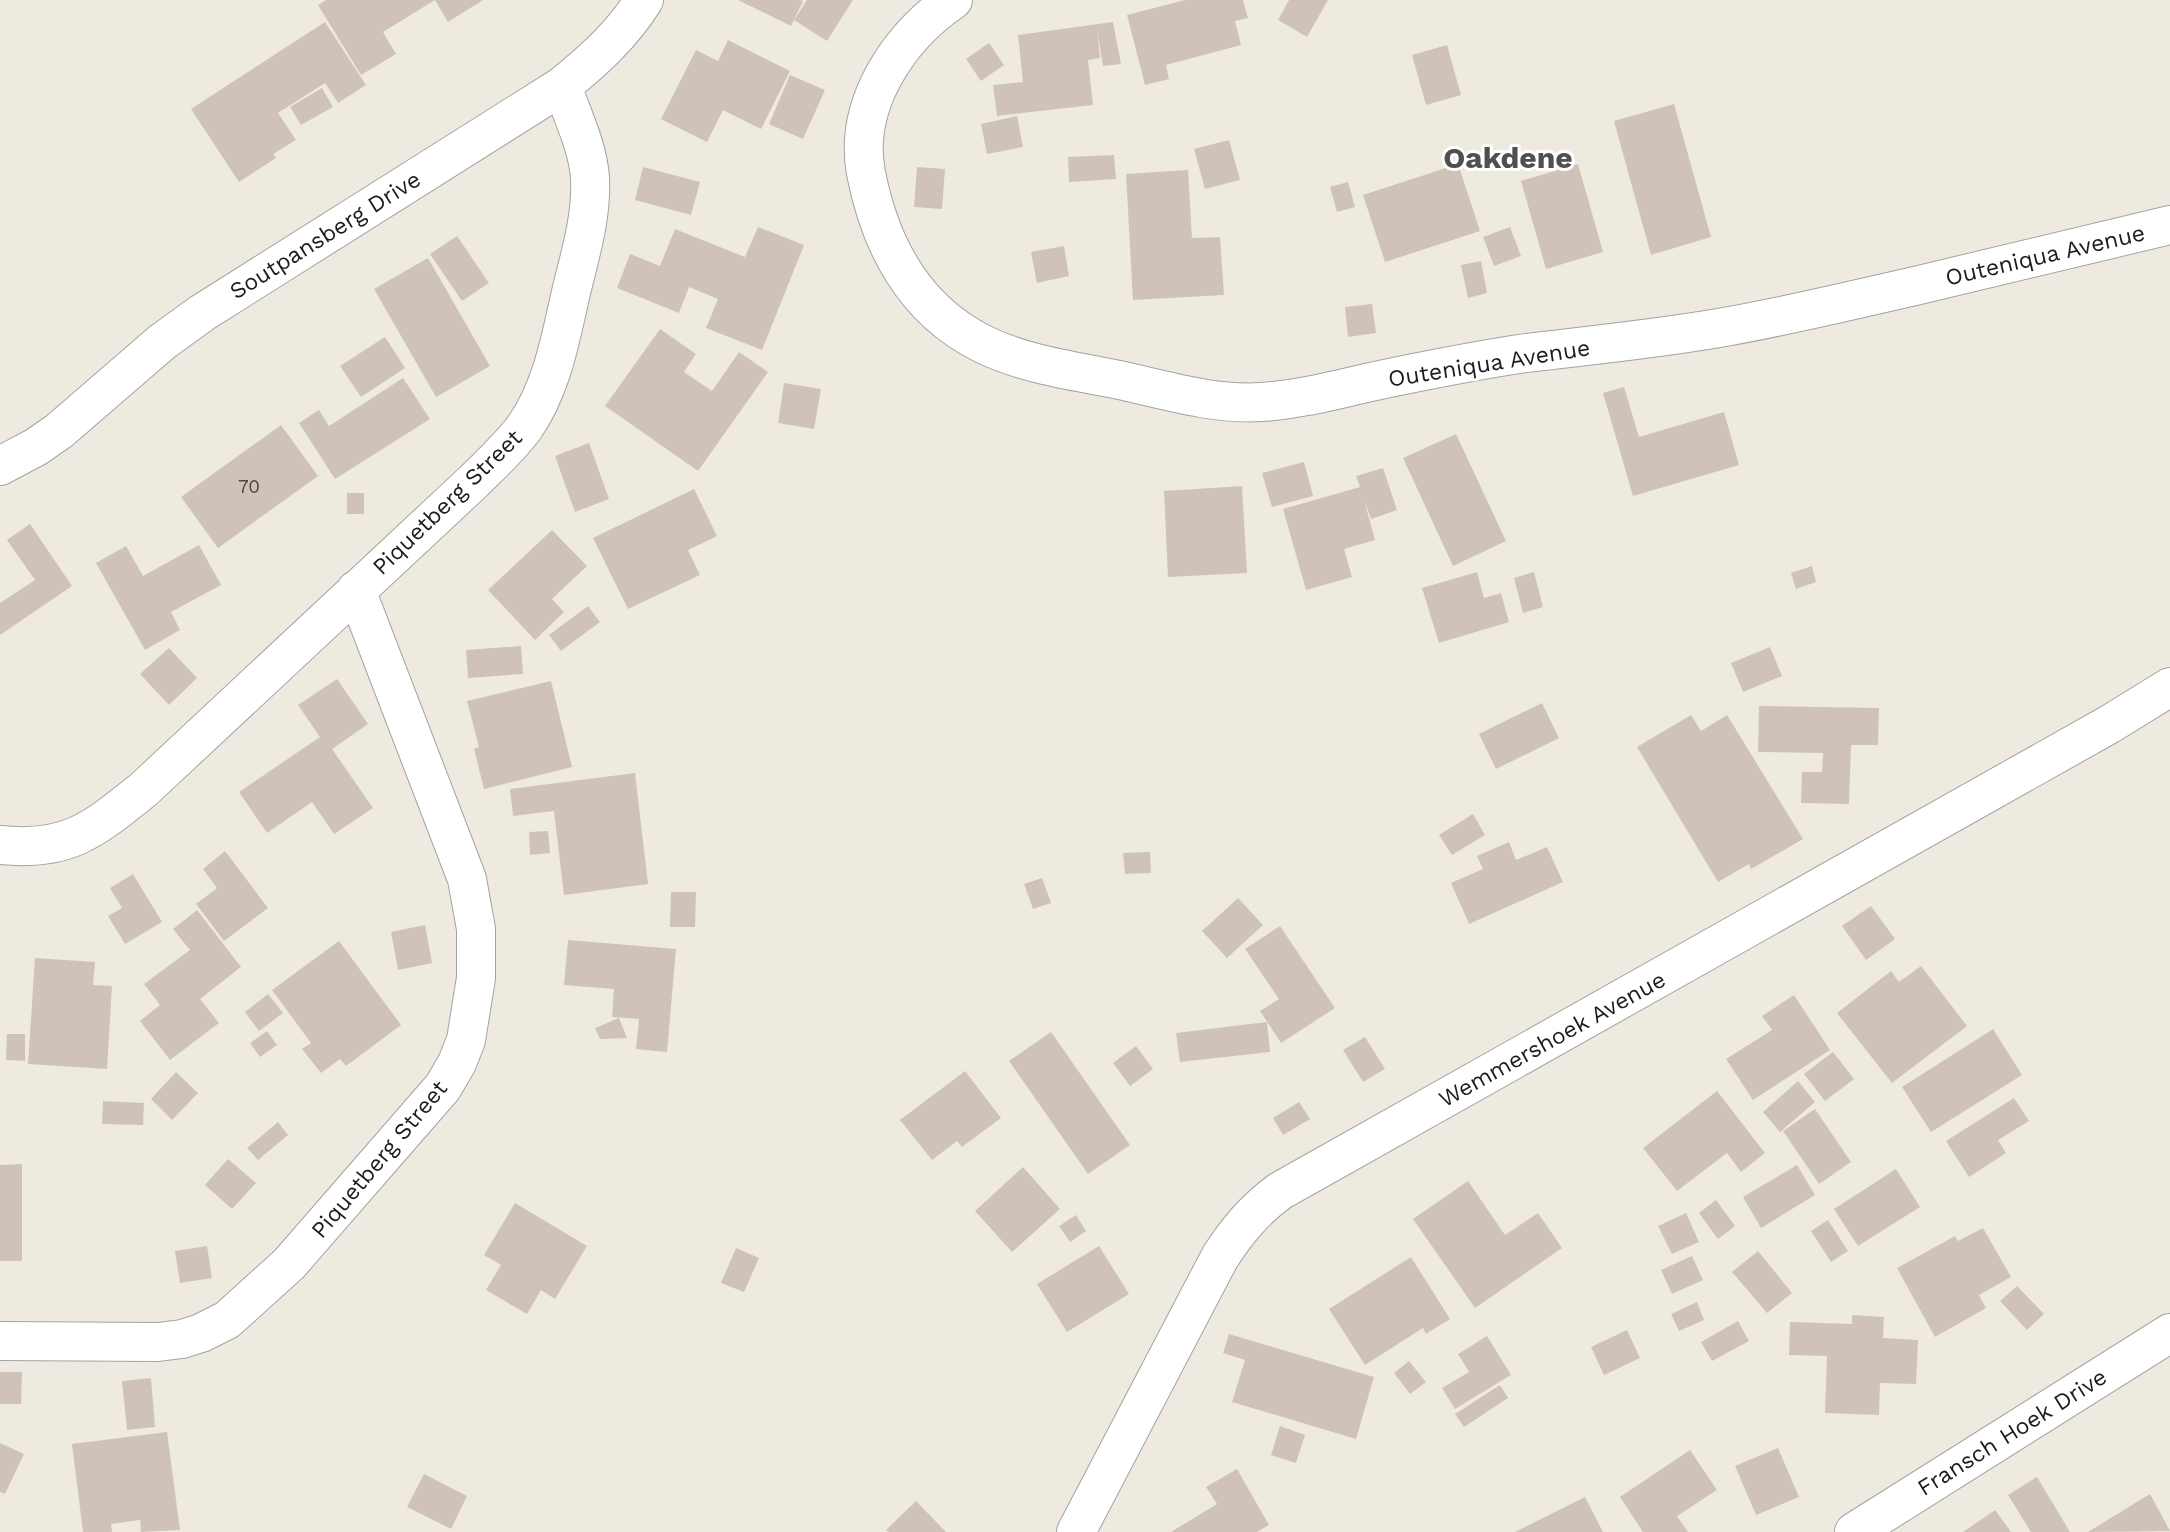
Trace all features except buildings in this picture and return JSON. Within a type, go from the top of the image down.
[{"type":"street","name":"Soutpansberg Drive","points":[[0,466],[36,447],[58,431],[162,342],[202,313],[562,86],[601,54],[620,34],[644,0]]},
{"type":"street","name":"Outeniqua Avenue","points":[[953,0],[911,36],[897,53],[876,92],[869,114],[864,167],[874,209],[890,251],[911,285],[935,310],[983,344],[1052,366],[1166,391],[1242,403],[1290,400],[1493,358],[1617,344],[1728,327],[2170,225]]},
{"type":"street","name":"Piquetberg Street","points":[[0,845],[55,844],[83,835],[96,827],[143,790],[509,446],[536,408],[551,374],[582,250],[590,191],[587,161],[562,86]]},
{"type":"street","name":"Piquetberg Street","points":[[0,1340],[158,1342],[201,1334],[227,1320],[289,1264],[443,1087],[457,1063],[466,1040],[476,978],[473,906],[467,880],[356,590]]},
{"type":"street","name":"Wemmershoek Avenue","points":[[1076,1532],[1220,1257],[1248,1217],[1265,1202],[1280,1191],[2110,724],[2170,687]]},
{"type":"street","name":"Fransch Hoek Drive","points":[[1854,1532],[2170,1333]]},
{"type":"district","name":"Oakdene","points":[[1508,158]]}]
